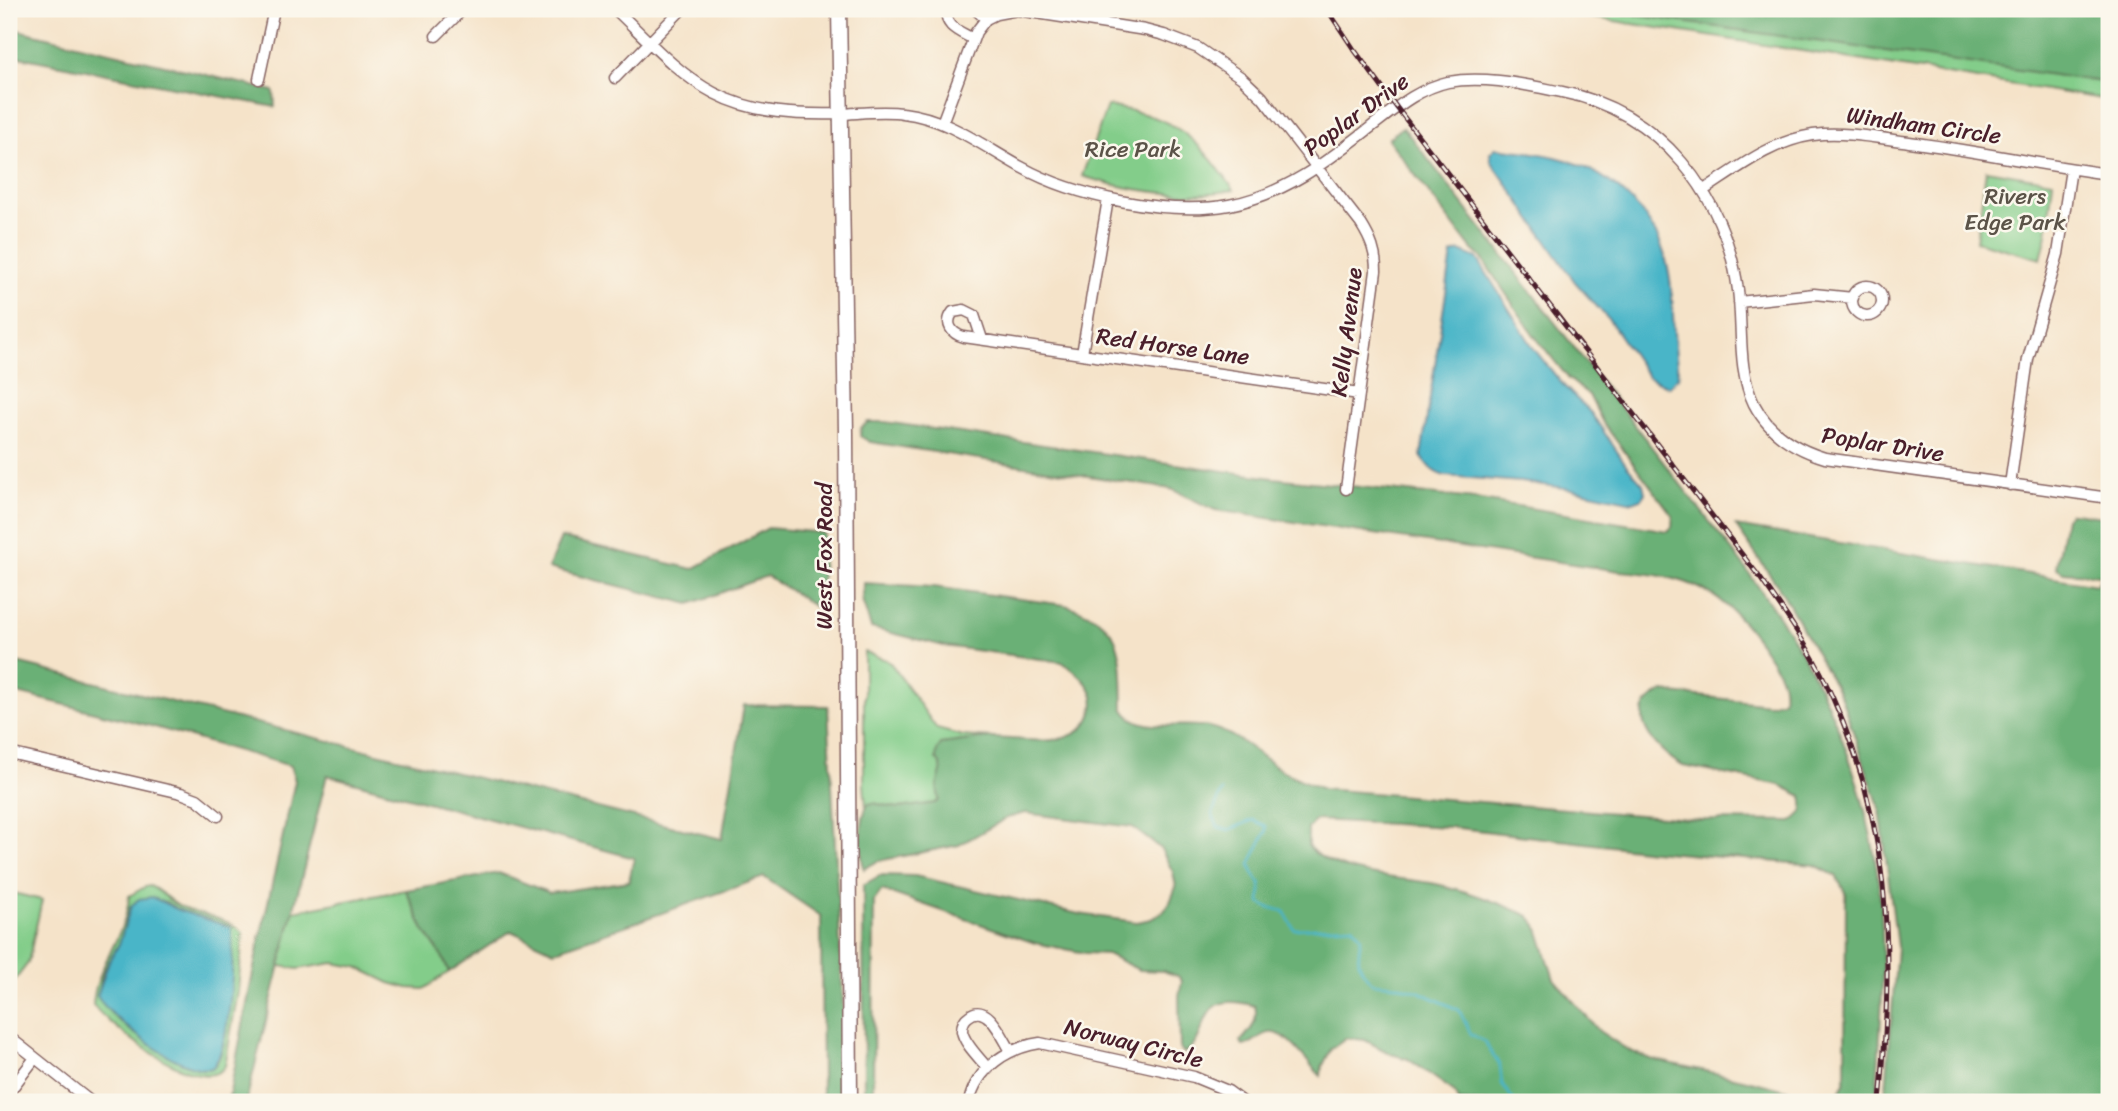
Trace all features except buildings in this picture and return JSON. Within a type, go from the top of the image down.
[{"type":"street","points":[[259,79],[274,9]]},
{"type":"street","points":[[436,36],[463,9]]},
{"type":"street","name":"Poplar Drive","points":[[615,9],[679,69],[713,93],[752,109],[794,114],[904,113],[942,123],[1050,181],[1108,199],[1178,207],[1228,205],[1273,193],[1317,168],[1414,95],[1448,82],[1477,79],[1576,95],[1614,110],[1644,127],[1672,149],[1704,190],[1716,212],[1731,253],[1739,302],[1744,367],[1750,393],[1765,421],[1794,446],[1808,453],[1841,461],[2109,498]]},
{"type":"street","points":[[615,78],[682,9]]},
{"type":"street","name":"West Fox Road","points":[[839,9],[846,446],[850,1102]]},
{"type":"street","points":[[947,9],[949,25],[972,39]]},
{"type":"street","points":[[942,123],[972,39],[986,19],[975,9]]},
{"type":"street","name":"Kelly Avenue","points":[[986,19],[996,13],[1017,10],[1145,30],[1164,34],[1198,48],[1229,67],[1262,97],[1361,224],[1373,242],[1376,271],[1346,489]]},
{"type":"street","name":"Windham Circle","points":[[1704,190],[1762,152],[1812,135],[1852,134],[2109,174]]},
{"type":"street","points":[[2010,485],[2028,359],[2058,254],[2071,169]]},
{"type":"street","points":[[1082,354],[1108,199]]},
{"type":"street","points":[[1739,302],[1814,294],[1853,298]]},
{"type":"street","name":"Red Horse Lane","points":[[982,339],[1359,394]]},
{"type":"street","points":[[9,752],[181,793],[197,799],[218,816]]},
{"type":"street","points":[[988,1069],[963,1033],[963,1023],[969,1015],[978,1013],[988,1016],[1011,1051]]},
{"type":"street","points":[[9,1037],[91,1102]]},
{"type":"street","name":"Norway Circle","points":[[969,1102],[988,1069],[1019,1046],[1040,1043],[1194,1077],[1227,1091],[1244,1102]]},
{"type":"street","points":[[9,1092],[35,1058]]},
{"type":"green space","points":[[1524,9],[2109,9],[2109,100],[1564,13]]},
{"type":"green space","points":[[1590,9],[2109,9],[2109,83]]},
{"type":"green space","points":[[9,28],[274,91],[275,107],[9,55]]},
{"type":"green space","name":"Rice Park","points":[[1107,106],[1150,116],[1182,132],[1207,155],[1234,190],[1196,194],[1157,192],[1082,176]]},
{"type":"green space","points":[[1403,127],[1744,566],[1808,664],[1849,757],[1858,784],[1877,868],[1882,922],[1882,973],[1876,1102],[1458,1102],[1452,1090],[1408,1059],[1391,1054],[1365,1040],[1347,1038],[1331,1049],[1322,1067],[1321,1076],[1290,1042],[1276,1034],[1265,1034],[1243,1046],[1241,1041],[1255,1021],[1256,1011],[1255,1006],[1235,1002],[1221,1003],[1212,1009],[1193,1046],[1184,1053],[1180,1048],[1179,996],[1182,981],[1178,976],[1163,971],[1139,970],[1107,954],[1085,953],[1035,943],[882,890],[874,901],[873,1102],[864,1102],[863,885],[881,875],[915,876],[1079,914],[1137,922],[1151,919],[1164,911],[1176,887],[1173,872],[1161,849],[1132,827],[1025,813],[1007,818],[959,845],[878,861],[864,869],[861,836],[868,804],[899,808],[935,803],[939,800],[941,767],[936,759],[941,744],[988,738],[1038,741],[1066,737],[1088,722],[1094,701],[1085,682],[1062,662],[944,646],[871,628],[862,600],[864,583],[934,587],[1065,605],[1085,612],[1110,631],[1116,643],[1122,671],[1123,708],[1130,717],[1150,725],[1199,726],[1220,730],[1283,771],[1323,789],[1701,820],[1792,821],[1801,813],[1802,796],[1780,785],[1683,766],[1663,751],[1647,730],[1643,720],[1644,709],[1650,700],[1663,692],[1769,704],[1783,700],[1783,686],[1779,674],[1750,630],[1720,600],[1686,582],[1644,573],[1215,510],[1171,489],[870,442],[860,436],[861,428],[868,422],[885,422],[1273,478],[1475,499],[1668,531],[1672,527],[1673,516],[1603,423],[1589,395],[1569,379],[1533,334],[1481,257],[1469,246],[1388,139]],"holes":[[[1315,820],[1450,827],[1652,851],[1815,865],[1836,876],[1846,894],[1845,1083],[1833,1100],[1825,1100],[1650,1059],[1628,1050],[1599,1031],[1554,979],[1537,925],[1529,916],[1448,887],[1368,874],[1334,864],[1308,846],[1308,829]]]},
{"type":"green space","name":"Rivers Edge Park","points":[[1986,170],[2053,181],[2047,234],[2041,259],[1976,241]]},
{"type":"green space","points":[[2070,513],[2109,518],[2109,1102],[1885,1102],[1897,947],[1880,809],[1841,697],[1782,592],[1736,526],[2097,585],[2101,577],[2099,575],[2063,572],[2056,567],[2065,518]]},
{"type":"green space","points":[[768,528],[824,533],[820,610],[767,576],[690,604],[548,568],[561,538],[693,569]]},
{"type":"green space","points":[[864,652],[892,665],[937,729],[963,736],[993,738],[941,744],[942,770],[937,785],[939,800],[935,804],[899,808],[873,803],[866,807]]},
{"type":"green space","points":[[9,661],[722,839],[744,705],[828,706],[848,1102],[822,1102],[821,916],[764,877],[554,951],[511,931],[449,972],[424,930],[406,890],[499,873],[550,893],[629,881],[634,858],[327,775],[246,1102],[228,1102],[257,952],[295,781],[291,766],[151,726],[9,691]]},
{"type":"green space","points":[[150,886],[177,905],[227,922],[243,933],[238,991],[225,1066],[214,1074],[198,1074],[157,1056],[117,1028],[93,1005],[99,977],[123,924],[129,896]],"holes":[[[165,902],[181,911],[226,925],[232,934],[232,963],[224,1042],[214,1066],[205,1069],[176,1060],[128,1028],[108,1009],[100,985],[120,942],[131,906]]]},
{"type":"green space","points":[[406,890],[424,930],[449,972],[424,989],[390,983],[357,967],[333,963],[298,969],[280,966],[293,911]]},
{"type":"green space","points":[[9,892],[42,900],[28,963],[9,988]]},
{"type":"water","points":[[1495,148],[1551,156],[1594,172],[1626,195],[1651,225],[1666,260],[1671,289],[1679,376],[1669,387],[1648,377],[1610,321],[1575,282],[1491,161],[1490,153]]},
{"type":"water","points":[[1460,251],[1477,258],[1534,349],[1564,386],[1591,413],[1627,466],[1643,484],[1645,493],[1641,499],[1633,502],[1572,489],[1445,476],[1428,466],[1421,456],[1452,254]]},
{"type":"water","points":[[152,897],[181,911],[231,927],[230,1001],[223,1042],[212,1068],[184,1064],[149,1044],[117,1018],[97,996],[109,961],[119,944],[131,906],[139,899]]},
{"type":"waterway","points":[[1222,791],[1212,814],[1218,827],[1229,830],[1253,820],[1266,826],[1266,832],[1250,864],[1261,885],[1260,903],[1284,911],[1294,929],[1353,926],[1361,937],[1360,967],[1372,983],[1396,985],[1420,992],[1459,1010],[1471,1034],[1485,1042],[1500,1066],[1502,1084],[1515,1102]]},
{"type":"railway","points":[[1327,9],[1397,108],[1758,575],[1821,673],[1845,727],[1863,779],[1883,883],[1887,989],[1880,1102]]}]
